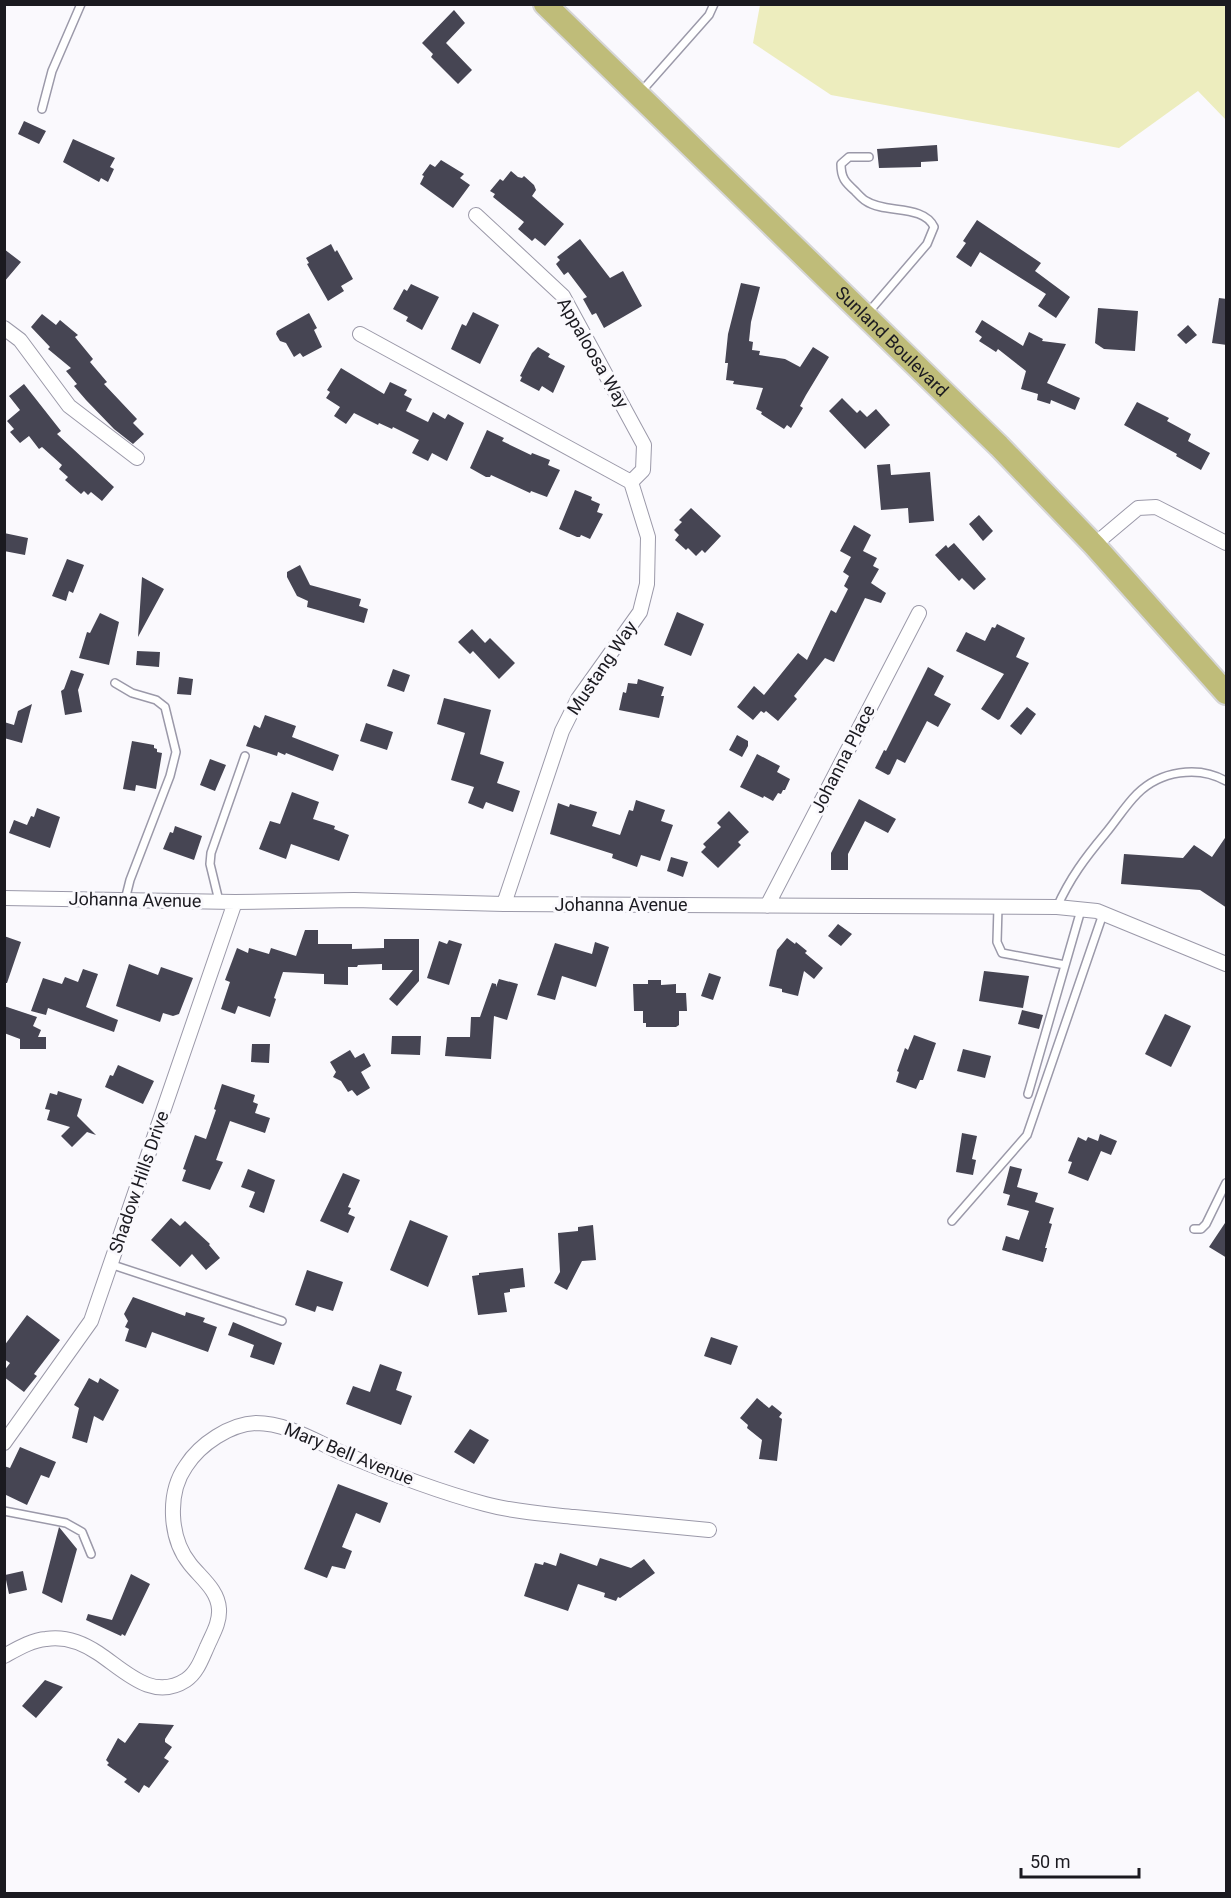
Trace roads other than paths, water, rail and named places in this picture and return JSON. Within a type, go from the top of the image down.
[{"type":"main road","name":"Sunland Boulevard","points":[[545,4],[999,446],[1094,545],[1227,693]]},
{"type":"street","name":"Appaloosa Way","points":[[476,215],[563,296],[644,445],[643,470],[632,482]]},
{"type":"street","points":[[4,328],[20,340],[69,406],[136,458]]},
{"type":"street","points":[[360,334],[632,482]]},
{"type":"street","name":"Mustang Way","points":[[504,904],[562,731],[578,699],[640,612],[648,584],[648,537],[632,482]]},
{"type":"street","points":[[1094,545],[1138,508],[1156,507],[1227,543]]},
{"type":"street","name":"Johanna Place","points":[[767,906],[919,613]]},
{"type":"street","name":"Johanna Avenue","points":[[4,898],[235,902],[354,900],[504,904],[1057,907],[1103,914],[1227,964]]},
{"type":"street","name":"Shadow Hills Drive","points":[[4,1443],[91,1321],[235,902]]},
{"type":"street","name":"Mary Bell Avenue","points":[[4,1656],[34,1642],[59,1639],[81,1644],[98,1653],[128,1676],[143,1684],[168,1687],[185,1681],[194,1674],[218,1623],[220,1611],[213,1592],[189,1563],[178,1544],[173,1519],[174,1497],[180,1475],[192,1455],[238,1426],[254,1423],[279,1425],[400,1476],[488,1505],[539,1513],[708,1530]]},
{"type":"lane","points":[[42,109],[52,71],[81,4]]},
{"type":"lane","points":[[639,95],[709,15],[714,4]]},
{"type":"lane","points":[[866,316],[927,244],[934,227],[931,219],[923,215],[884,208],[865,201],[841,176],[841,164],[849,157],[869,157]]},
{"type":"lane","points":[[115,683],[132,693],[156,700],[165,707],[176,752],[170,776],[124,900]]},
{"type":"lane","points":[[219,901],[210,864],[211,853],[244,756]]},
{"type":"lane","points":[[1057,907],[1080,864],[1137,793],[1157,779],[1185,771],[1211,774],[1227,780]]},
{"type":"lane","points":[[999,907],[997,942],[1002,953],[1065,965]]},
{"type":"lane","points":[[1028,1094],[1081,910]]},
{"type":"lane","points":[[952,1221],[1027,1135],[1103,914]]},
{"type":"lane","points":[[1194,1229],[1201,1229],[1206,1224],[1227,1183]]},
{"type":"lane","points":[[110,1264],[282,1322]]},
{"type":"lane","points":[[4,1511],[66,1523],[82,1532],[91,1554]]}]
